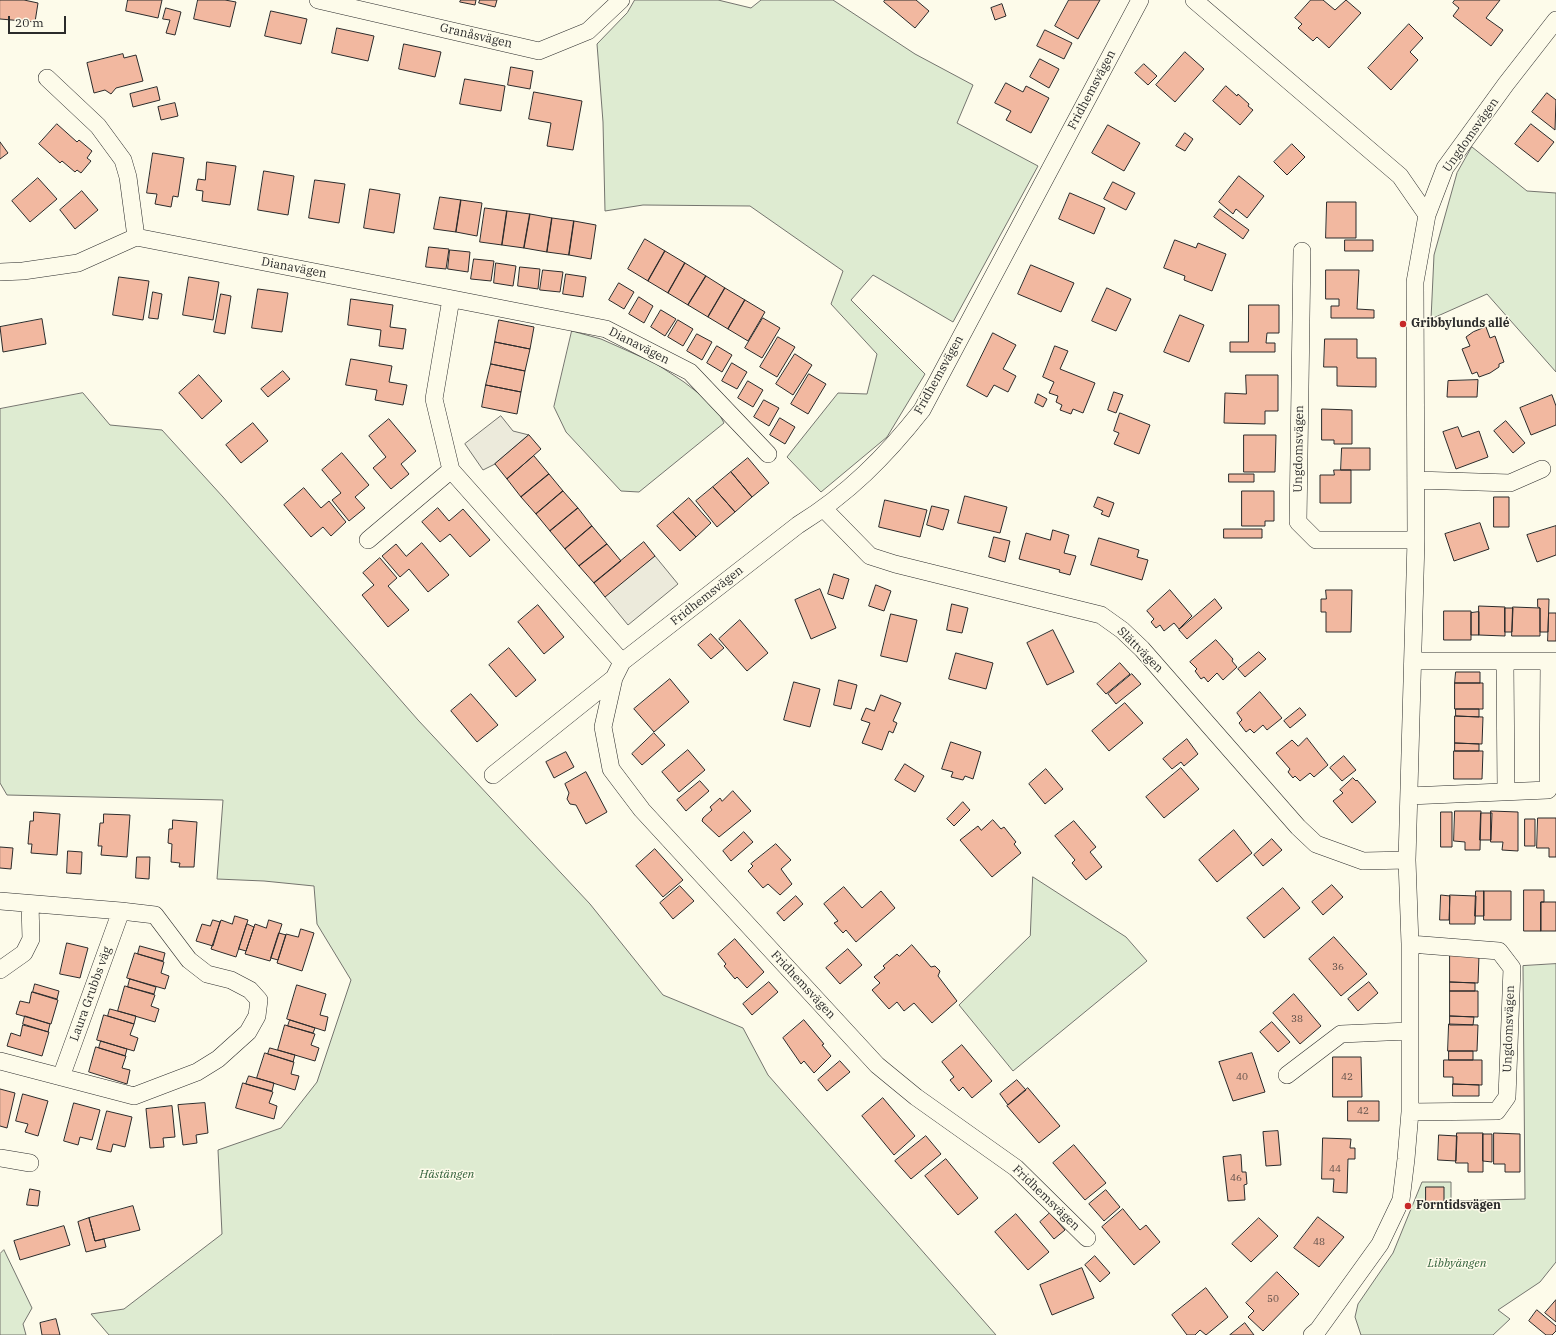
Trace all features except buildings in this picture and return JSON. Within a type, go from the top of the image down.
[{"type":"street","name":"Granåsvägen","points":[[318,0],[539,51],[588,31],[621,0]]},
{"type":"street","name":"Fridhemsvägen","points":[[1087,1238],[1016,1168],[916,1097],[877,1066],[642,810],[611,769],[603,727],[614,678],[622,662],[798,525],[824,508],[881,460],[922,410],[1140,0]]},
{"type":"street","points":[[1194,0],[1400,176],[1427,215]]},
{"type":"street","name":"Ungdomsvägen","points":[[1318,1333],[1380,1244],[1401,1200],[1410,1112],[1410,944],[1406,860],[1416,540],[1415,282],[1427,215],[1445,168],[1506,84],[1556,20]]},
{"type":"street","points":[[0,272],[23,272],[78,263],[136,237],[128,177],[123,160],[98,126],[47,78]]},
{"type":"street","name":"Dianavägen","points":[[136,237],[606,329],[690,372],[768,454]]},
{"type":"street","name":"Ungdomsvägen","points":[[1302,251],[1298,522],[1316,540],[1416,540]]},
{"type":"street","points":[[451,299],[434,399],[451,470],[622,662]]},
{"type":"street","points":[[1416,480],[1510,482],[1542,468]]},
{"type":"street","points":[[368,540],[451,470]]},
{"type":"street","name":"Slättvägen","points":[[824,508],[870,556],[895,564],[1101,615],[1122,630],[1142,649],[1298,827],[1316,844],[1363,861],[1406,860]]},
{"type":"street","points":[[1409,796],[1548,790],[1553,661],[1413,661]]},
{"type":"street","points":[[1505,661],[1506,792]]},
{"type":"street","name":"Fridhemsvägen","points":[[493,775],[614,678]]},
{"type":"street","points":[[0,902],[155,915],[189,960],[207,974],[231,980],[250,990],[259,1000],[257,1016],[248,1032],[210,1064],[197,1072],[134,1096],[0,1061]]},
{"type":"street","points":[[0,970],[24,953],[31,939],[30,904]]},
{"type":"street","name":"Laura Grubbs väg","points":[[61,1077],[121,911]]},
{"type":"street","name":"Ungdomsvägen","points":[[1410,944],[1499,951],[1512,968],[1507,1097],[1497,1111],[1410,1112]]},
{"type":"street","points":[[1287,1075],[1341,1034],[1409,1031]]},
{"type":"street","points":[[0,1158],[30,1163]]},
{"type":"green space","points":[[635,0],[718,0],[751,8],[761,0],[833,0],[915,54],[973,85],[957,123],[1038,166],[953,322],[873,275],[851,300],[925,374],[887,437],[821,492],[787,457],[838,393],[867,394],[877,354],[831,304],[843,271],[750,206],[643,205],[605,211],[603,122],[597,44],[627,13]]},
{"type":"green space","points":[[1472,147],[1527,191],[1556,193],[1556,372],[1487,294],[1431,319],[1434,255],[1457,173]]},
{"type":"green space","points":[[572,331],[601,339],[655,363],[684,382],[715,406],[724,423],[639,492],[621,491],[566,432],[554,407]]},
{"type":"green space","name":"Hästängen","points":[[83,393],[110,425],[162,430],[223,497],[418,720],[590,904],[663,995],[743,1028],[768,1075],[996,1335],[109,1335],[91,1314],[124,1309],[222,1234],[218,1150],[281,1128],[317,1082],[351,980],[317,924],[314,886],[264,881],[217,879],[223,800],[7,795],[0,783],[0,409]]},
{"type":"green space","points":[[1033,877],[1126,937],[1147,961],[1013,1071],[959,1005],[1030,936]]},
{"type":"green space","name":"Libbyängen","points":[[1556,964],[1556,1262],[1540,1282],[1498,1310],[1510,1319],[1493,1335],[1361,1335],[1355,1317],[1358,1304],[1393,1253],[1422,1182],[1451,1182],[1451,1201],[1525,1199],[1523,966]]},
{"type":"green space","points":[[4,1250],[32,1308],[23,1324],[26,1335],[0,1335],[0,1254]]},
{"type":"shaded area","points":[[501,416],[513,431],[529,435],[495,464],[483,470],[465,444]]},
{"type":"shaded area","points":[[655,556],[678,584],[628,625],[605,597]]},
{"type":"place","name":"Gribbylunds allé","points":[[1403,324]]},
{"type":"place","name":"Forntidsvägen","points":[[1408,1206]]}]
